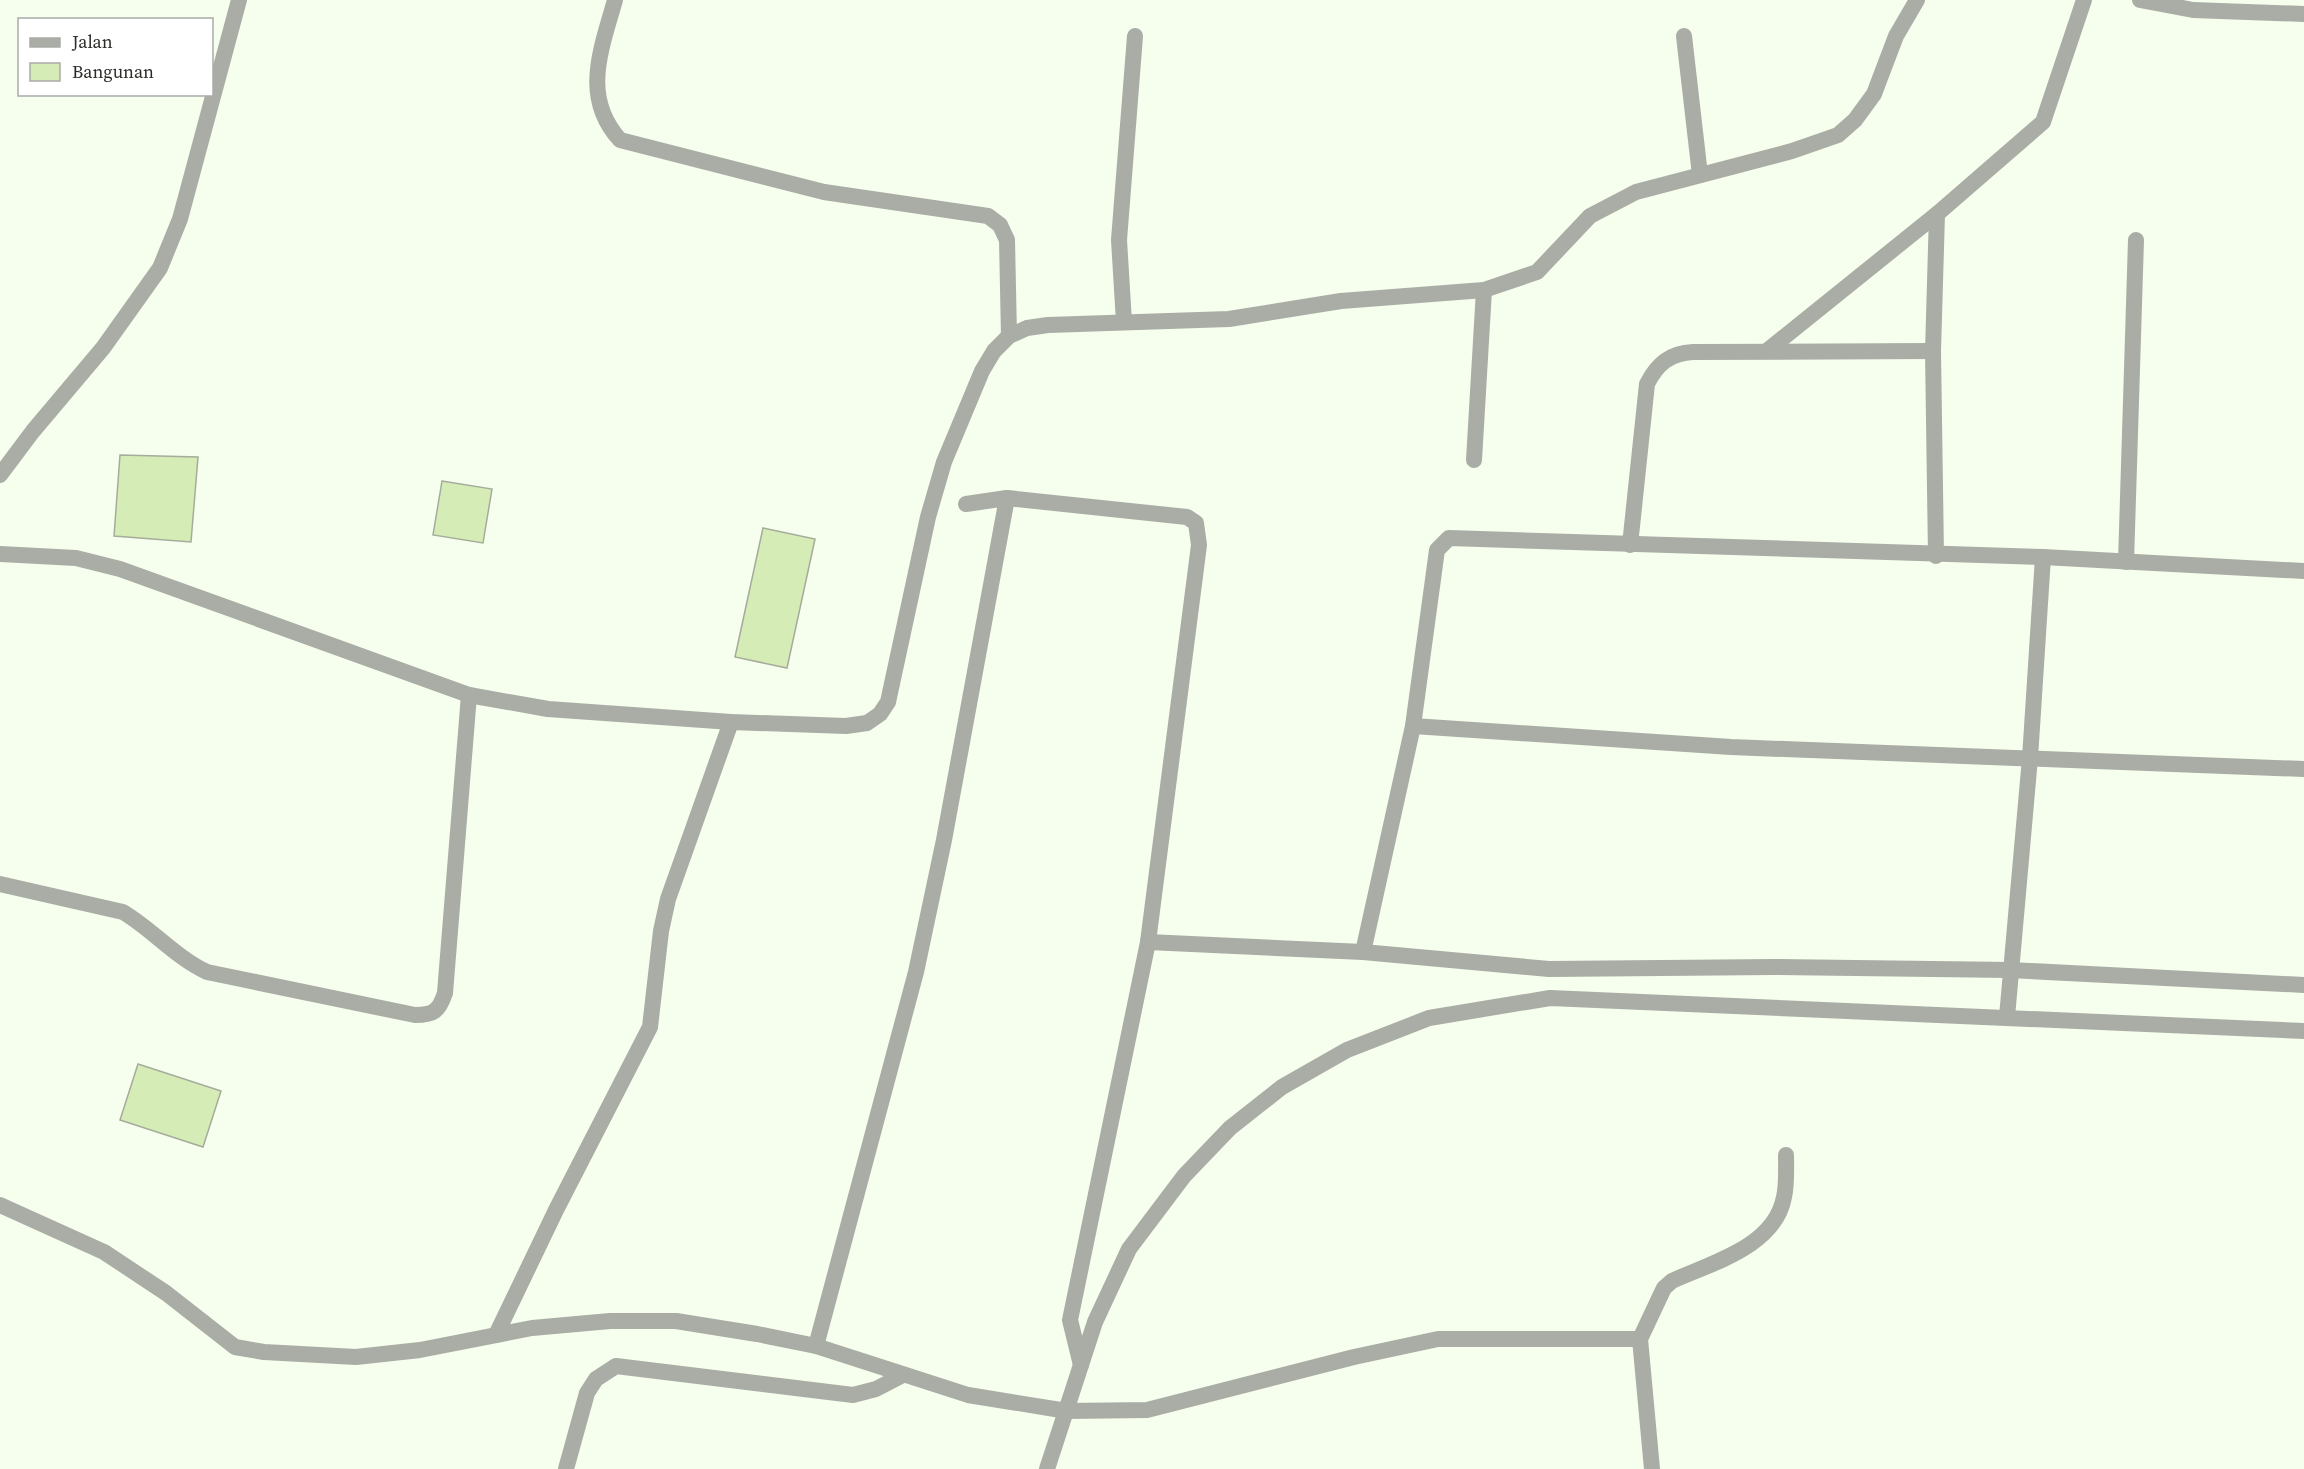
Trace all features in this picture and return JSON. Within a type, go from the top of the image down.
[{"type":"street","points":[[0,475],[33,431],[103,348],[160,267],[180,219],[239,0]]},
{"type":"street","points":[[615,0],[596,72],[599,108],[607,125],[620,140],[824,192],[988,216],[1000,225],[1007,240],[1009,336]]},
{"type":"street","points":[[0,554],[76,558],[120,569],[469,695],[548,709],[731,722],[846,726],[867,723],[880,714],[888,702],[928,517],[944,462],[982,371],[994,351],[1009,336],[1027,328],[1048,325],[1229,320],[1341,301],[1484,290],[1537,272],[1590,216],[1636,192],[1792,151],[1838,135],[1855,120],[1874,94],[1896,36],[1917,0]]},
{"type":"street","points":[[1768,350],[1937,214],[2043,122],[2084,0]]},
{"type":"street","points":[[2140,0],[2193,10],[2304,14]]},
{"type":"street","points":[[1124,322],[1119,240],[1135,36]]},
{"type":"street","points":[[1684,36],[1700,176]]},
{"type":"street","points":[[1936,556],[1933,351],[1937,214]]},
{"type":"street","points":[[2126,562],[2136,240]]},
{"type":"street","points":[[1474,460],[1484,290]]},
{"type":"street","points":[[1630,545],[1647,384],[1654,370],[1665,359],[1680,352],[1933,351]]},
{"type":"street","points":[[816,1346],[916,972],[944,840],[1007,498]]},
{"type":"street","points":[[966,504],[1007,498],[1187,517],[1196,523],[1198,545],[1148,942],[1070,1320],[1081,1366]]},
{"type":"street","points":[[1363,952],[1413,726],[1437,550],[1441,543],[1454,537],[1936,556],[2043,557],[2304,571]]},
{"type":"street","points":[[2007,1017],[2030,758],[2043,557]]},
{"type":"street","points":[[0,884],[123,912],[139,922],[186,962],[207,972],[415,1015],[431,1015],[440,1008],[446,993],[469,695]]},
{"type":"street","points":[[496,1335],[556,1210],[650,1027],[660,940],[668,899],[731,722]]},
{"type":"street","points":[[1413,726],[1731,747],[2304,769]]},
{"type":"street","points":[[1148,942],[1363,952],[1549,969],[1774,967],[2010,970],[2304,985]]},
{"type":"street","points":[[1549,969],[1550,998]]},
{"type":"street","points":[[1047,1469],[1095,1322],[1129,1249],[1156,1210],[1230,1128],[1282,1087],[1347,1050],[1429,1018],[1550,998],[2304,1031]]},
{"type":"street","points":[[1652,1469],[1640,1339],[1664,1288],[1672,1281],[1750,1245],[1767,1231],[1779,1214],[1785,1197],[1786,1155]]},
{"type":"street","points":[[0,1205],[104,1252],[166,1293],[235,1347],[264,1352],[356,1357],[420,1350],[532,1328],[610,1322],[676,1321],[816,1346],[901,1376],[968,1395],[1067,1411],[1147,1410],[1354,1357],[1438,1339],[1640,1339]]},
{"type":"street","points":[[567,1469],[587,1393],[596,1379],[616,1366],[853,1395],[876,1389],[901,1376]]},
{"type":"building","points":[[120,455],[198,457],[191,542],[114,536]]},
{"type":"building","points":[[442,481],[492,489],[483,543],[433,535]]},
{"type":"building","points":[[763,528],[815,539],[787,668],[735,657]]},
{"type":"building","points":[[138,1064],[221,1091],[203,1147],[120,1120]]}]
